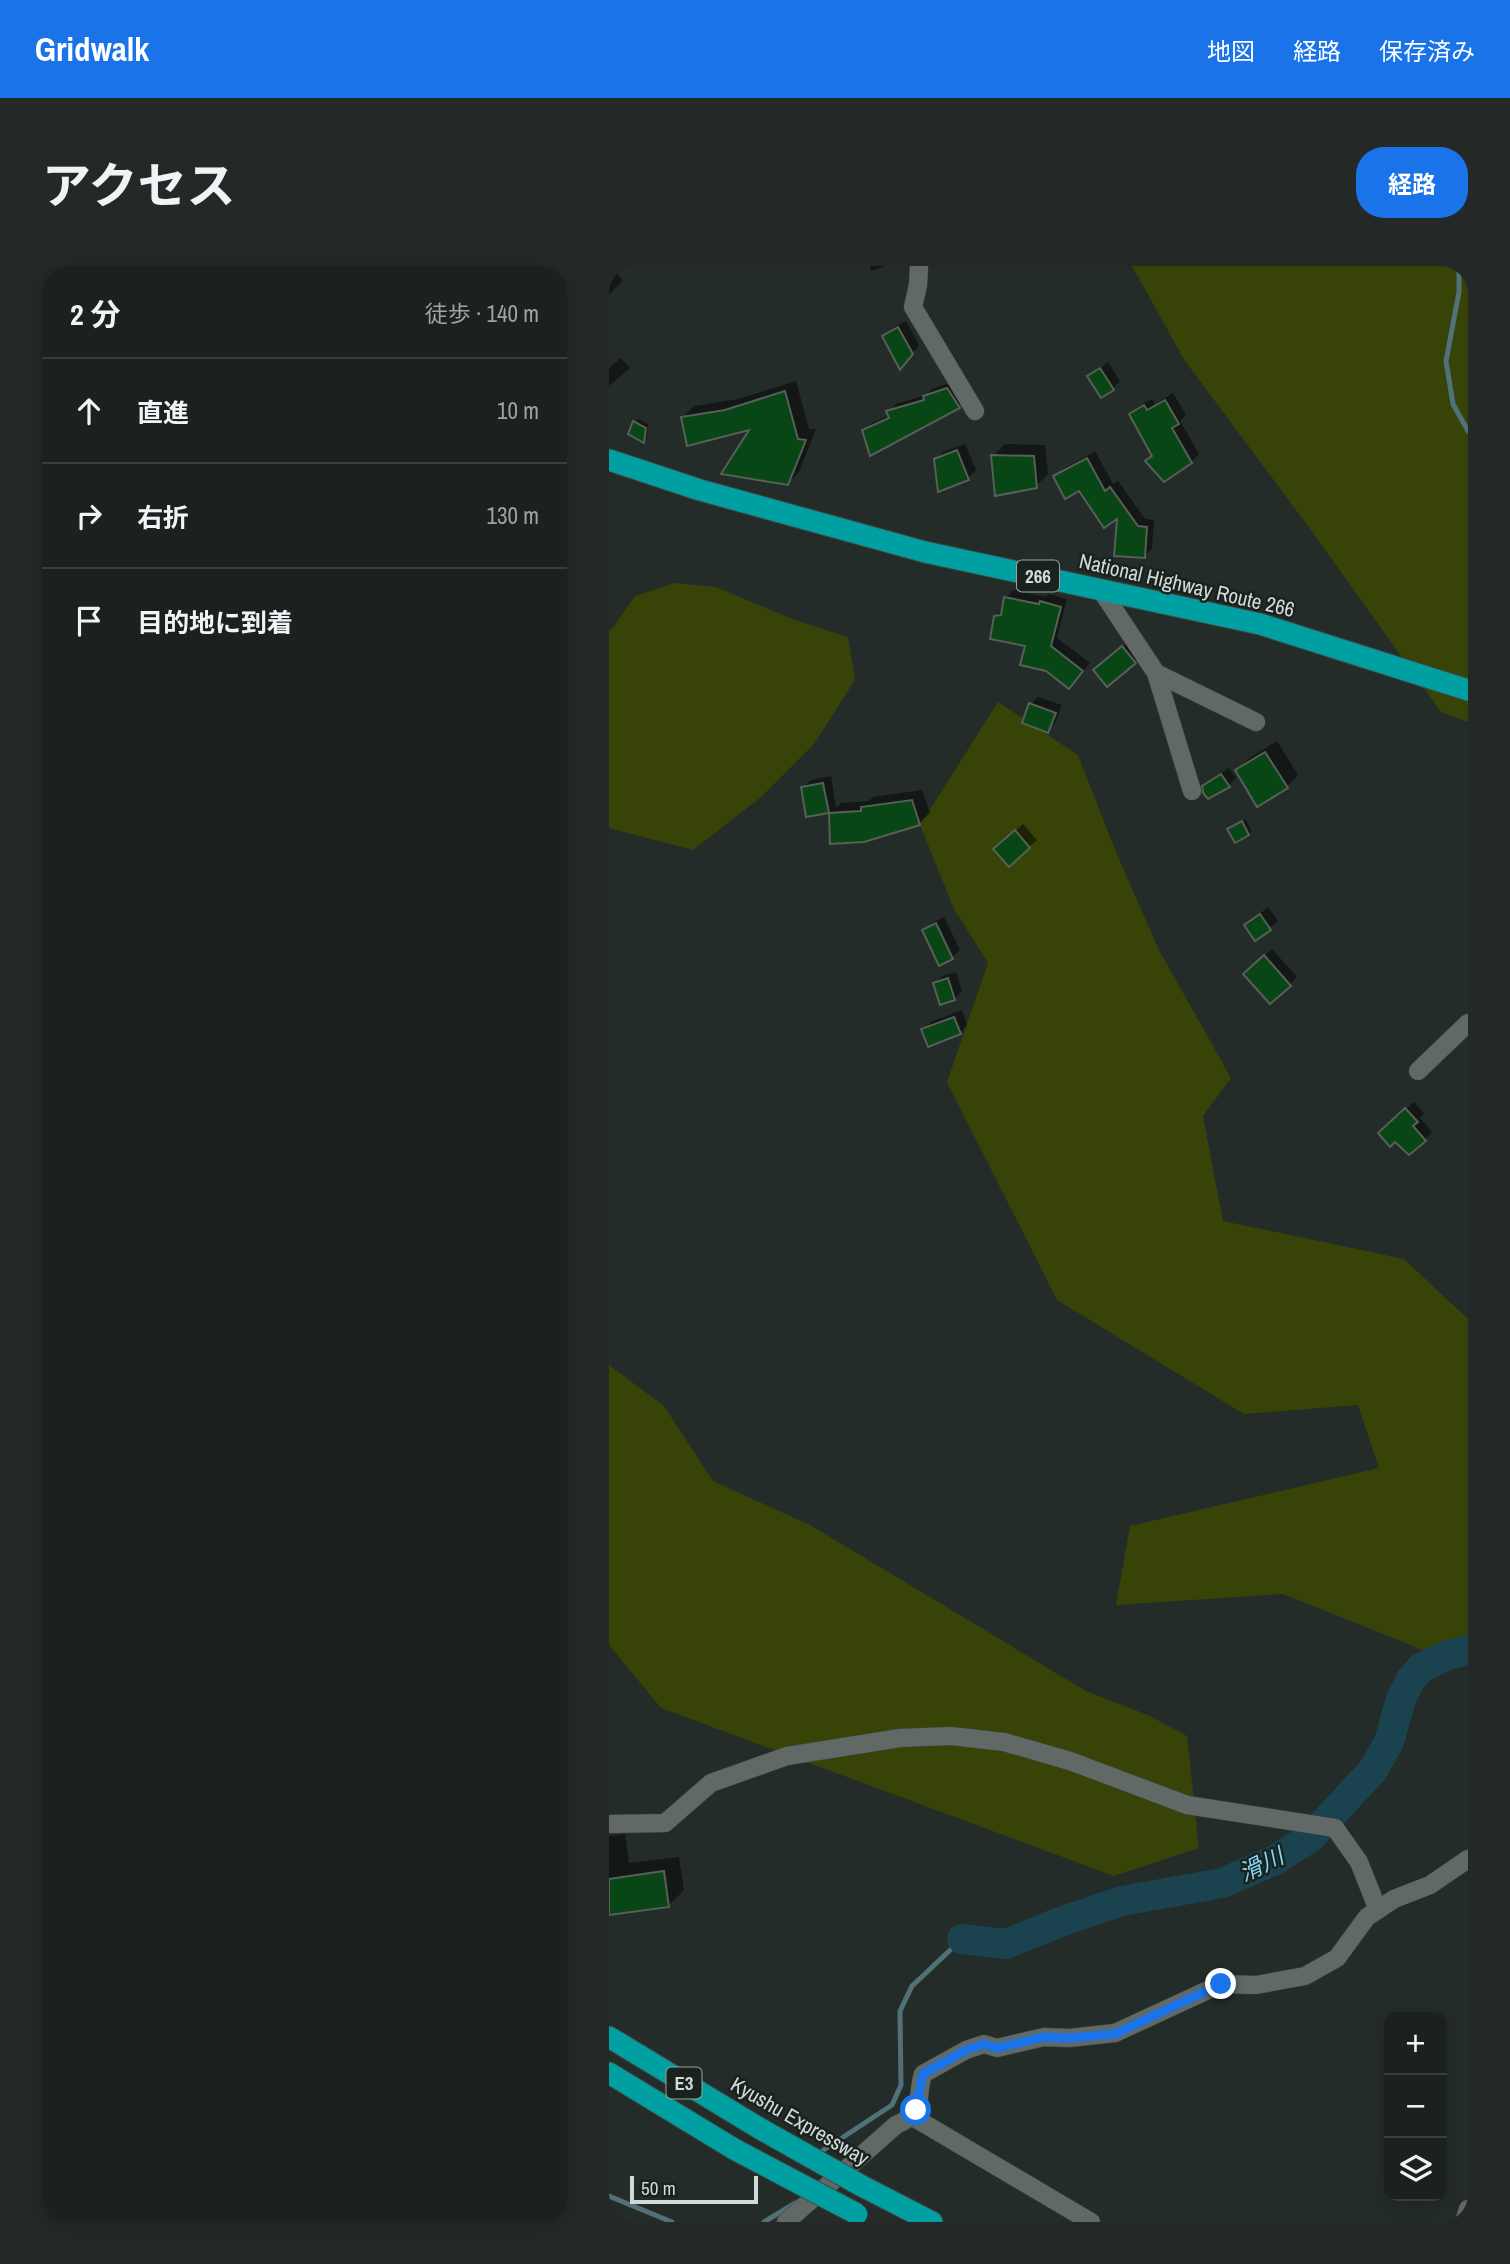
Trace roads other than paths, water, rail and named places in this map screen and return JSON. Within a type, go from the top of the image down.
[{"type":"highway","name":"National Highway Route 266","points":[[609,460],[700,491],[925,552],[1260,624],[1468,690]]},
{"type":"highway","name":"Kyushu Expressway","points":[[609,2038],[759,2128],[932,2222]]},
{"type":"highway","name":"E3","points":[[609,2073],[734,2149],[864,2218]]},
{"type":"street","points":[[919,266],[913,307],[975,411]]},
{"type":"street","points":[[1101,590],[1156,673],[1192,791]]},
{"type":"street","points":[[1156,673],[1210,698],[1256,722],[1193,691],[1156,673]]},
{"type":"street","points":[[1418,1071],[1468,1023]]},
{"type":"street","points":[[609,1824],[664,1823],[711,1783],[787,1756],[900,1738],[965,1738],[1004,1742],[1070,1760],[1187,1805],[1335,1828],[1359,1862],[1378,1910]]},
{"type":"street","points":[[786,2222],[896,2125],[913,2117],[923,2074],[966,2050],[984,2044],[997,2048],[1044,2037],[1115,2034],[1221,1984],[1256,1985],[1305,1976],[1337,1958],[1367,1917],[1394,1899],[1430,1885],[1468,1859]]},
{"type":"street","points":[[913,2117],[1090,2222]]},
{"type":"street","points":[[1464,2222],[1468,2208]]},
{"type":"waterway","points":[[1459,266],[1459,292],[1446,361],[1453,404],[1468,431]]},
{"type":"waterway","name":"滑川","points":[[962,1939],[1006,1944],[1122,1901],[1222,1883],[1275,1860],[1311,1837],[1373,1770],[1389,1742],[1401,1699],[1411,1679],[1421,1668],[1447,1655],[1468,1650]]},
{"type":"waterway","points":[[816,2155],[892,2105],[901,2085],[900,2011],[912,1986],[962,1939]]},
{"type":"waterway","points":[[609,2196],[672,2222]]},
{"type":"waterway","points":[[764,2222],[797,2202]]}]
